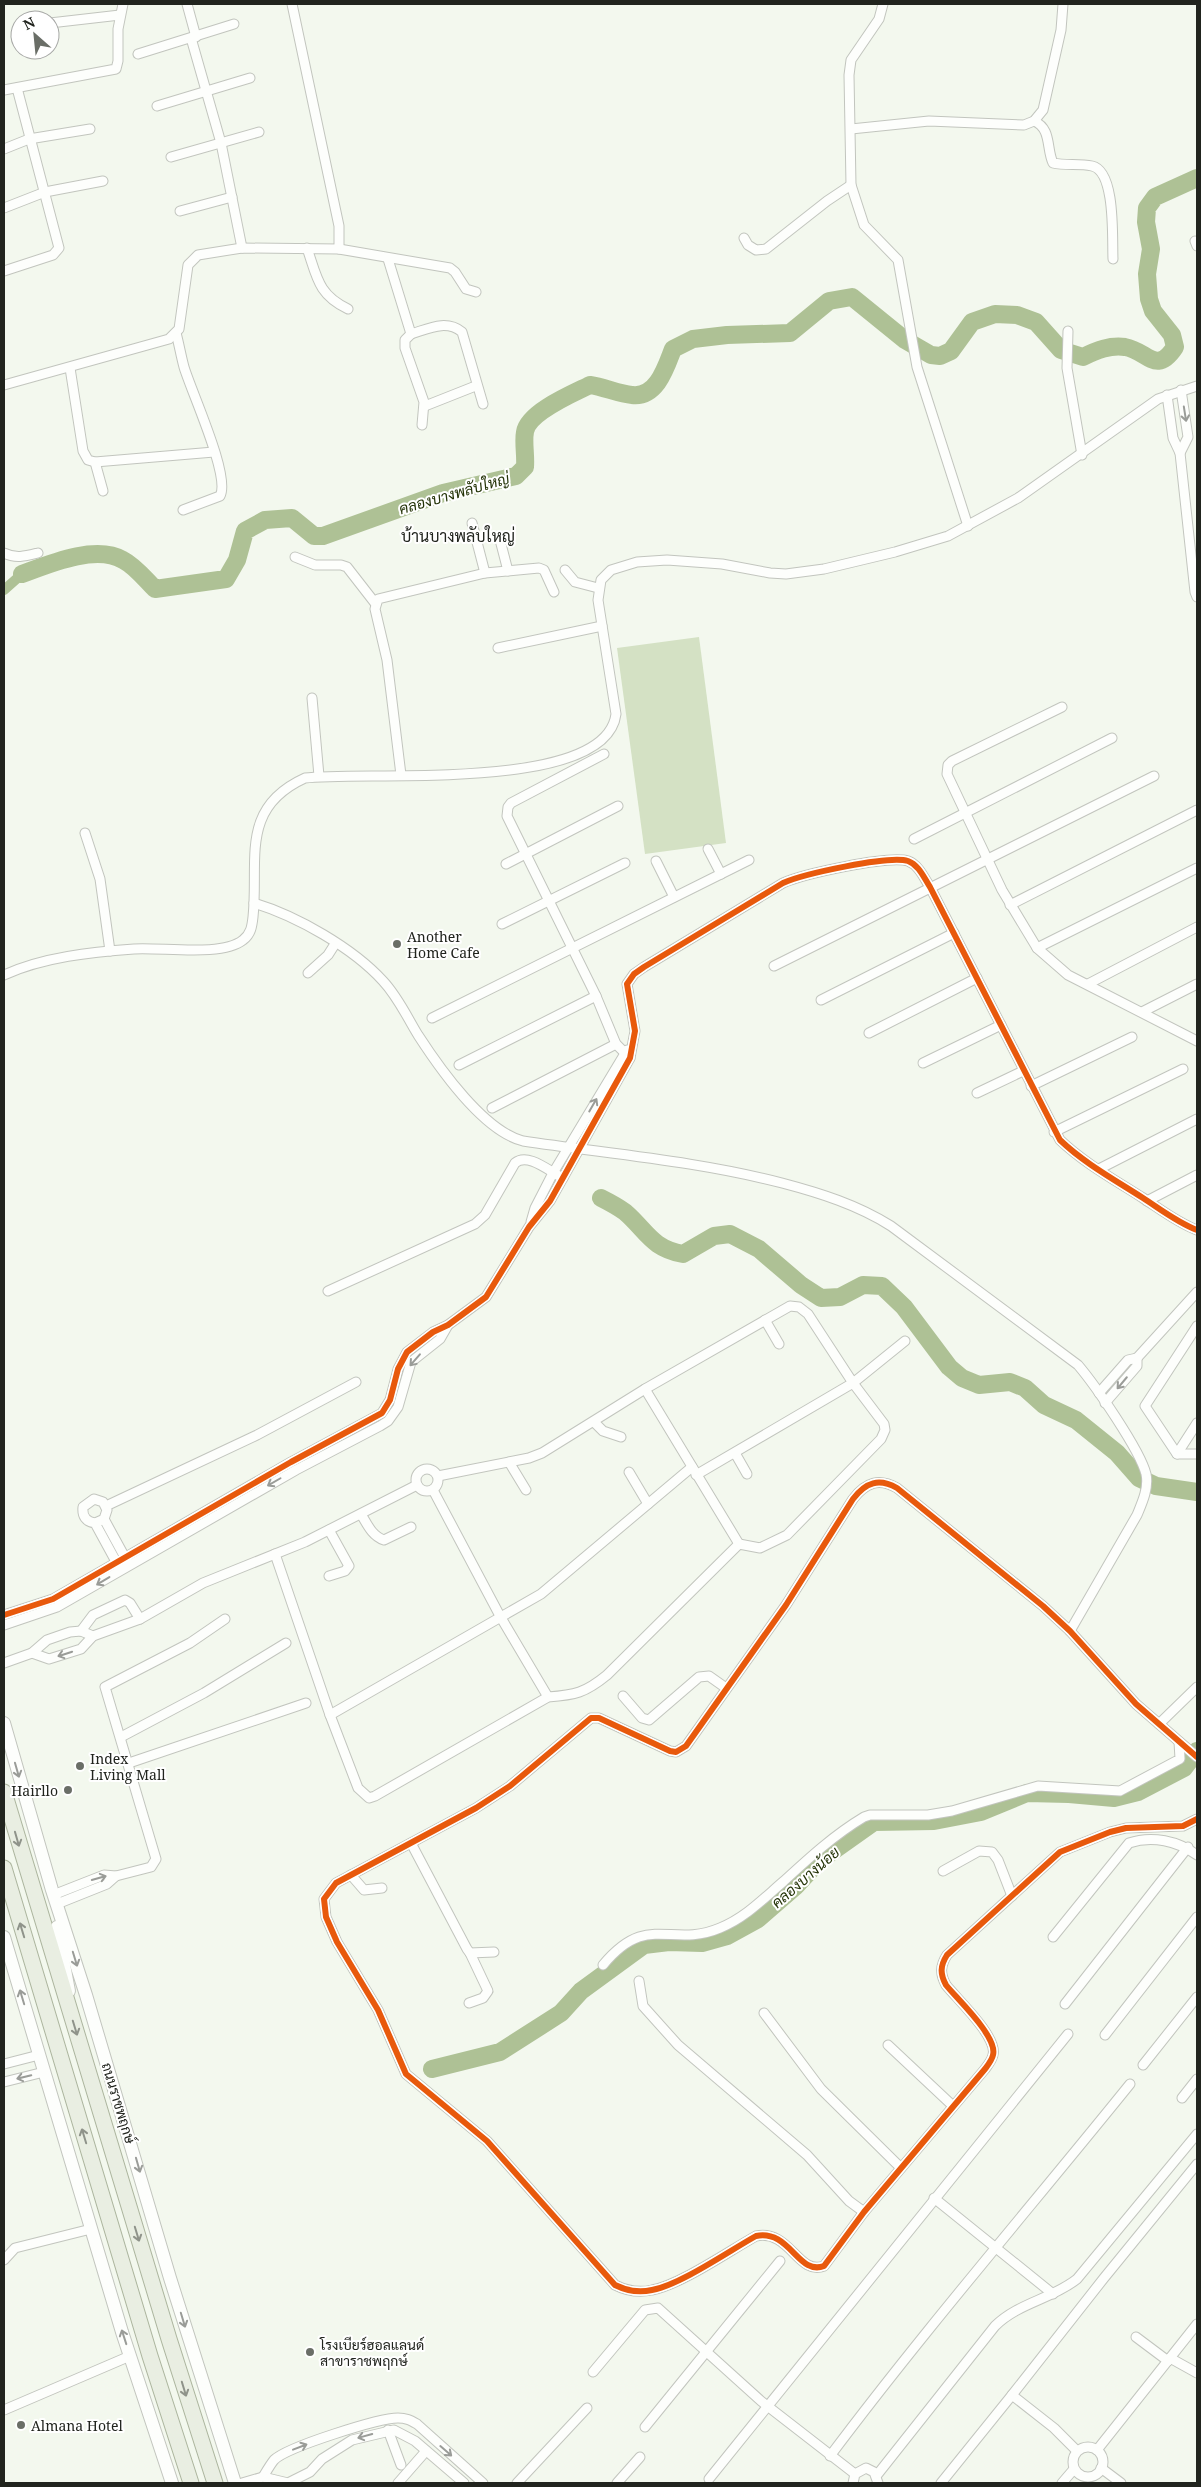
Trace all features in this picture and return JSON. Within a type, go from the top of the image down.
[{"type":"main road","name":"ถนนราชพฤกษ์","points":[[4,1723],[54,1896],[235,2483]]},
{"type":"main road","name":"ถนนราชพฤกษ์","points":[[4,1792],[215,2483]]},
{"type":"main road","points":[[4,1868],[150,2356],[191,2483]]},
{"type":"main road","points":[[54,1896],[68,1978],[68,2006]]},
{"type":"main road","points":[[4,1937],[36,2056],[44,2072],[130,2356],[172,2483]]},
{"type":"street","points":[[4,90],[116,69],[120,15],[123,4]]},
{"type":"street","points":[[187,4],[206,91],[221,143],[242,244]]},
{"type":"street","points":[[292,4],[339,226],[339,249]]},
{"type":"street","points":[[883,4],[879,19],[851,60],[849,75],[851,185],[864,225],[898,260],[917,367],[968,526]]},
{"type":"street","points":[[851,129],[929,121],[1024,125],[1034,121],[1043,110],[1061,30],[1063,4]]},
{"type":"street","points":[[60,22],[120,15]]},
{"type":"street","points":[[138,54],[234,24]]},
{"type":"street","points":[[156,106],[250,78]]},
{"type":"street","points":[[4,271],[53,255],[59,248],[45,192],[28,139],[17,88]]},
{"type":"street","points":[[1034,121],[1042,124],[1046,131],[1054,163],[1092,166],[1099,168],[1105,176],[1109,190],[1113,259]]},
{"type":"street","points":[[4,149],[28,139],[90,129]]},
{"type":"street","points":[[171,157],[259,132]]},
{"type":"street","points":[[4,208],[45,192],[102,181]]},
{"type":"street","points":[[744,238],[748,245],[756,250],[766,249],[827,201],[851,185]]},
{"type":"street","points":[[180,211],[232,197]]},
{"type":"street","points":[[4,385],[169,340],[179,329],[185,275],[192,259],[198,255],[242,244],[339,249],[388,259],[450,268],[455,272],[466,289],[476,292]]},
{"type":"street","points":[[307,248],[321,289],[330,300],[348,309]]},
{"type":"street","points":[[388,259],[411,334]]},
{"type":"street","points":[[422,425],[425,406],[405,348],[405,340],[411,334],[444,325],[456,327],[462,332],[484,404]]},
{"type":"street","points":[[1068,331],[1066,344],[1067,368],[1082,455]]},
{"type":"street","points":[[176,333],[184,366],[214,452],[223,486],[220,496],[183,510]]},
{"type":"street","points":[[70,368],[83,451],[88,460],[95,462],[214,452]]},
{"type":"street","points":[[4,975],[50,961],[110,951],[208,949],[234,946],[242,941],[250,932],[254,903],[254,846],[260,819],[271,803],[305,778],[401,774],[480,774],[524,770],[562,760],[601,740],[614,726],[616,714],[598,588],[601,580],[611,570],[637,562],[667,560],[722,564],[786,574],[824,569],[894,552],[948,536],[1018,498],[1082,455],[1136,412],[1162,397],[1197,386]]},
{"type":"street","points":[[425,406],[473,387]]},
{"type":"street","points":[[1180,453],[1188,437],[1181,390]]},
{"type":"street","points":[[1162,397],[1173,438],[1180,453],[1197,597]]},
{"type":"street","points":[[95,462],[103,491]]},
{"type":"street","points":[[472,523],[485,573]]},
{"type":"street","points":[[500,540],[508,570]]},
{"type":"street","points":[[4,553],[10,556],[22,557],[38,553]]},
{"type":"street","points":[[295,557],[315,565],[340,565],[347,568],[375,603],[387,660],[401,774]]},
{"type":"street","points":[[375,603],[382,597],[485,573],[508,570],[543,568],[554,592]]},
{"type":"street","points":[[565,570],[574,582],[598,588]]},
{"type":"street","points":[[498,648],[602,626]]},
{"type":"street","points":[[312,698],[320,776]]},
{"type":"street","points":[[1062,707],[952,760],[948,765],[947,774],[1010,905],[1037,948],[1068,975],[1197,1041]]},
{"type":"street","points":[[914,839],[1112,738]]},
{"type":"street","points":[[604,754],[511,803],[508,807],[507,816],[596,996],[616,1044],[627,1056]]},
{"type":"street","points":[[774,966],[1154,776]]},
{"type":"street","points":[[506,864],[618,806]]},
{"type":"street","points":[[1010,905],[1197,810]]},
{"type":"street","points":[[85,833],[100,879],[110,951]]},
{"type":"street","points":[[708,849],[721,874]]},
{"type":"street","points":[[432,1018],[749,860]]},
{"type":"street","points":[[529,1227],[545,1210],[580,1148],[632,1046],[634,1025],[627,984],[634,974],[775,888],[801,876],[882,861],[898,860],[908,861],[920,870],[930,887],[1054,1132],[1070,1150],[1147,1201],[1197,1230]]},
{"type":"street","points":[[656,861],[674,897]]},
{"type":"street","points":[[502,924],[624,863]]},
{"type":"street","points":[[1037,948],[1197,868]]},
{"type":"street","points":[[254,903],[284,913],[366,965],[393,993],[434,1058],[477,1110],[494,1127],[517,1139],[726,1169],[800,1188],[841,1201],[874,1215],[914,1242],[1078,1365],[1099,1393],[1138,1456],[1146,1476],[1146,1490],[1137,1515],[1070,1632]]},
{"type":"street","points":[[1088,984],[1197,927]]},
{"type":"street","points":[[821,1000],[954,933]]},
{"type":"street","points":[[308,973],[328,955],[335,944]]},
{"type":"street","points":[[869,1033],[977,978]]},
{"type":"street","points":[[1142,1012],[1197,984]]},
{"type":"street","points":[[459,1065],[596,996]]},
{"type":"street","points":[[922,1063],[1001,1025]]},
{"type":"street","points":[[1031,1086],[1132,1037]]},
{"type":"street","points":[[492,1108],[616,1044]]},
{"type":"street","points":[[4,1625],[55,1603],[375,1418],[387,1407],[398,1389],[402,1359],[407,1352],[433,1332],[448,1325],[486,1297],[529,1227],[553,1174],[627,1056]]},
{"type":"street","points":[[1054,1132],[1183,1068]]},
{"type":"street","points":[[977,1093],[1023,1071]]},
{"type":"street","points":[[1099,1169],[1197,1119]]},
{"type":"street","points":[[328,1291],[475,1224],[485,1215],[519,1159],[528,1159],[563,1178]]},
{"type":"street","points":[[1147,1201],[1197,1175]]},
{"type":"street","points":[[1099,1393],[1128,1360],[1137,1358],[1197,1292]]},
{"type":"street","points":[[438,1476],[509,1462],[542,1453],[645,1390],[790,1306],[804,1310],[853,1383],[884,1424],[885,1430],[881,1439],[787,1535],[760,1548],[739,1544],[645,1390]]},
{"type":"street","points":[[765,1320],[779,1344]]},
{"type":"street","points":[[1177,1454],[1145,1406],[1197,1326]]},
{"type":"street","points":[[330,1715],[541,1594],[648,1504],[694,1471],[735,1453],[853,1383],[905,1341]]},
{"type":"street","points":[[1105,1403],[1137,1366],[1137,1358]]},
{"type":"street","points":[[106,1506],[257,1435],[356,1382]]},
{"type":"street","points":[[594,1422],[602,1430],[622,1437]]},
{"type":"street","points":[[1177,1454],[1197,1423]]},
{"type":"street","points":[[735,1453],[747,1474]]},
{"type":"street","points":[[1177,1454],[1197,1454]]},
{"type":"street","points":[[509,1462],[526,1490]]},
{"type":"street","points":[[423,1469],[430,1469],[438,1476],[438,1484],[433,1490],[422,1490],[417,1485],[417,1474],[423,1469]]},
{"type":"street","points":[[629,1472],[648,1504]]},
{"type":"street","points":[[1197,1757],[1136,1704],[1070,1632],[1043,1606],[905,1494],[889,1484],[876,1482],[864,1487],[853,1499],[786,1605],[726,1688],[690,1742],[681,1750],[670,1752],[600,1718],[591,1718],[510,1786],[476,1808],[331,1887],[324,1899],[324,1909],[337,1942],[378,2010],[406,2074],[487,2141],[615,2286],[626,2291],[654,2290],[677,2281],[756,2236],[766,2234],[782,2242],[809,2266],[817,2269],[824,2266],[832,2258],[864,2212],[985,2069],[993,2055],[993,2046],[987,2033],[946,1985],[942,1977],[943,1962],[947,1955],[1050,1859],[1071,1846],[1110,1832],[1135,1828],[1183,1826],[1197,1819]]},
{"type":"street","points":[[32,1653],[50,1659],[81,1649],[93,1636],[140,1619],[202,1583],[329,1530],[417,1485]]},
{"type":"street","points":[[433,1490],[500,1616],[548,1697]]},
{"type":"street","points":[[94,1499],[103,1502],[106,1506],[107,1510],[100,1521],[86,1520],[84,1507],[94,1499]]},
{"type":"street","points":[[361,1514],[373,1533],[378,1538],[384,1540],[411,1527]]},
{"type":"street","points":[[100,1521],[123,1564]]},
{"type":"street","points":[[329,1530],[349,1566],[345,1571],[329,1576]]},
{"type":"street","points":[[275,1554],[330,1715],[358,1788],[369,1798],[548,1697],[581,1693],[602,1680],[739,1544]]},
{"type":"street","points":[[81,1631],[93,1615],[124,1600],[130,1603],[140,1619]]},
{"type":"street","points":[[4,1614],[55,1603]]},
{"type":"street","points":[[54,1896],[104,1875],[116,1876],[151,1867],[156,1859],[105,1687],[190,1643],[225,1619]]},
{"type":"street","points":[[4,1663],[32,1653],[47,1640],[70,1632],[81,1631],[93,1636]]},
{"type":"street","points":[[121,1737],[204,1693],[286,1643]]},
{"type":"street","points":[[622,1696],[642,1718],[649,1720],[699,1677],[709,1676],[726,1688]]},
{"type":"street","points":[[1159,1724],[1197,1687]]},
{"type":"street","points":[[129,1763],[306,1703]]},
{"type":"street","points":[[603,1965],[626,1942],[643,1935],[654,1932],[704,1934],[743,1916],[828,1842],[864,1817],[870,1815],[928,1815],[952,1811],[1038,1786],[1120,1791],[1180,1759],[1181,1744]]},
{"type":"street","points":[[1053,1936],[1129,1843],[1143,1840],[1163,1840],[1188,1848],[1197,1855]]},
{"type":"street","points":[[411,1843],[453,1927],[470,1953],[488,1991],[483,1998],[469,2003]]},
{"type":"street","points":[[1065,2004],[1188,1848]]},
{"type":"street","points":[[942,1871],[979,1851],[992,1852],[998,1860],[1012,1896]]},
{"type":"street","points":[[351,1875],[364,1890],[382,1888]]},
{"type":"street","points":[[1105,2035],[1197,1917]]},
{"type":"street","points":[[470,1953],[494,1952]]},
{"type":"street","points":[[638,1981],[643,2006],[678,2045],[806,2155],[848,2201],[864,2212]]},
{"type":"street","points":[[1143,2066],[1197,1997]]},
{"type":"street","points":[[764,2013],[820,2089],[901,2168]]},
{"type":"street","points":[[709,2478],[1068,2034]]},
{"type":"street","points":[[888,2045],[954,2106]]},
{"type":"street","points":[[4,2064],[36,2056]]},
{"type":"street","points":[[4,2082],[44,2072]]},
{"type":"street","points":[[1182,2098],[1197,2078]]},
{"type":"street","points":[[830,2456],[946,2306],[997,2248],[1130,2084]]},
{"type":"street","points":[[593,2372],[644,2310],[658,2308],[705,2352],[767,2406],[830,2456],[854,2479],[866,2468],[878,2479],[1004,2317],[1065,2289],[1077,2279],[1197,2134]]},
{"type":"street","points":[[941,2483],[1197,2164]]},
{"type":"street","points":[[934,2198],[1053,2294]]},
{"type":"street","points":[[4,2260],[15,2248],[91,2229]]},
{"type":"street","points":[[645,2427],[780,2261]]},
{"type":"street","points":[[1097,2450],[1197,2324]]},
{"type":"street","points":[[1136,2337],[1169,2360],[1197,2373]]},
{"type":"street","points":[[4,2410],[130,2356]]},
{"type":"street","points":[[1012,2396],[1054,2428],[1077,2451]]},
{"type":"street","points":[[517,2483],[587,2408]]},
{"type":"street","points":[[263,2477],[274,2460],[294,2449],[382,2420],[408,2419],[432,2437],[483,2483]]},
{"type":"street","points":[[388,2430],[401,2465]]},
{"type":"street","points":[[242,2483],[263,2477],[288,2483],[310,2472],[322,2459],[352,2440],[388,2430],[399,2431],[424,2449],[464,2483]]},
{"type":"street","points":[[398,2483],[432,2437]]},
{"type":"street","points":[[1085,2447],[1097,2450],[1102,2456],[1101,2468],[1093,2475],[1080,2480],[1074,2468],[1074,2456],[1077,2451],[1085,2447]]},
{"type":"street","points":[[618,2483],[640,2457]]},
{"type":"street","points":[[1062,2483],[1074,2468]]},
{"type":"street","points":[[1101,2468],[1121,2483]]},
{"type":"green space","points":[[699,637],[726,843],[645,854],[617,648]]},
{"type":"waterway","name":"คลองบางพลับใหญ่","points":[[22,574],[72,557],[100,554],[123,560],[136,569],[155,589],[226,579],[237,560],[245,531],[265,520],[292,518],[314,536],[323,536],[443,493],[516,476],[525,467],[524,436],[528,425],[543,410],[563,398],[590,385],[632,395],[641,395],[648,392],[659,380],[673,349],[693,339],[727,335],[790,333],[829,301],[852,297],[905,340],[931,355],[940,356],[951,351],[972,322],[995,314],[1017,315],[1036,322],[1061,350],[1083,357],[1104,349],[1125,347],[1157,361],[1162,360],[1175,347],[1172,335],[1153,311],[1149,299],[1147,274],[1151,249],[1146,222],[1147,208],[1155,197],[1197,178]]},
{"type":"waterway","name":"คลองบางพลับใหญ่","points":[[4,590],[22,574]]},
{"type":"waterway","points":[[601,1198],[625,1212],[656,1243],[672,1251],[683,1254],[714,1236],[730,1234],[759,1249],[801,1285],[821,1298],[840,1297],[863,1285],[882,1286],[904,1307],[949,1367],[962,1378],[979,1385],[1010,1382],[1025,1388],[1044,1405],[1076,1420],[1117,1453],[1139,1478],[1156,1486],[1197,1492]]},
{"type":"waterway","name":"คลองบางน้อย","points":[[432,2069],[500,2052],[561,2013],[581,1991],[644,1945],[669,1942],[702,1943],[727,1936],[758,1919],[796,1886],[819,1861],[874,1822],[934,1821],[981,1812],[1027,1793],[1114,1798],[1138,1792],[1184,1768],[1197,1751]]},
{"type":"cycle path","points":[[4,1615],[53,1599],[291,1462],[382,1413],[390,1400],[398,1369],[407,1352],[433,1332],[448,1325],[486,1297],[529,1227],[550,1201],[630,1058],[635,1031],[627,984],[634,974],[783,883],[793,879],[865,863],[898,860],[908,861],[915,865],[930,887],[1060,1140],[1100,1171],[1176,1220],[1197,1230]]},
{"type":"cycle path","points":[[1197,1757],[1136,1704],[1070,1631],[1043,1606],[897,1488],[884,1483],[873,1483],[868,1485],[853,1499],[786,1605],[686,1746],[676,1752],[670,1751],[599,1718],[591,1718],[510,1786],[476,1808],[336,1883],[324,1899],[326,1917],[337,1942],[378,2010],[406,2074],[487,2141],[615,2285],[624,2289],[642,2291],[652,2290],[676,2282],[756,2236],[768,2236],[777,2239],[807,2265],[815,2267],[824,2266],[864,2212],[985,2069],[993,2055],[993,2047],[989,2038],[944,1981],[942,1966],[947,1955],[1060,1852],[1110,1832],[1126,1828],[1183,1826],[1197,1819]]},
{"type":"place","name":"Another Home Cafe","points":[[397,944]]},
{"type":"place","name":"Index Living Mall","points":[[80,1766]]},
{"type":"place","name":"Hairllo","points":[[68,1790]]},
{"type":"place","name":"โรงเบียร์ฮอลแลนด์ สาขาราชพฤกษ์","points":[[310,2352]]},
{"type":"place","name":"Almana Hotel","points":[[21,2425]]},
{"type":"district","name":"บ้านบางพลับใหญ่","points":[[458,536]]}]
